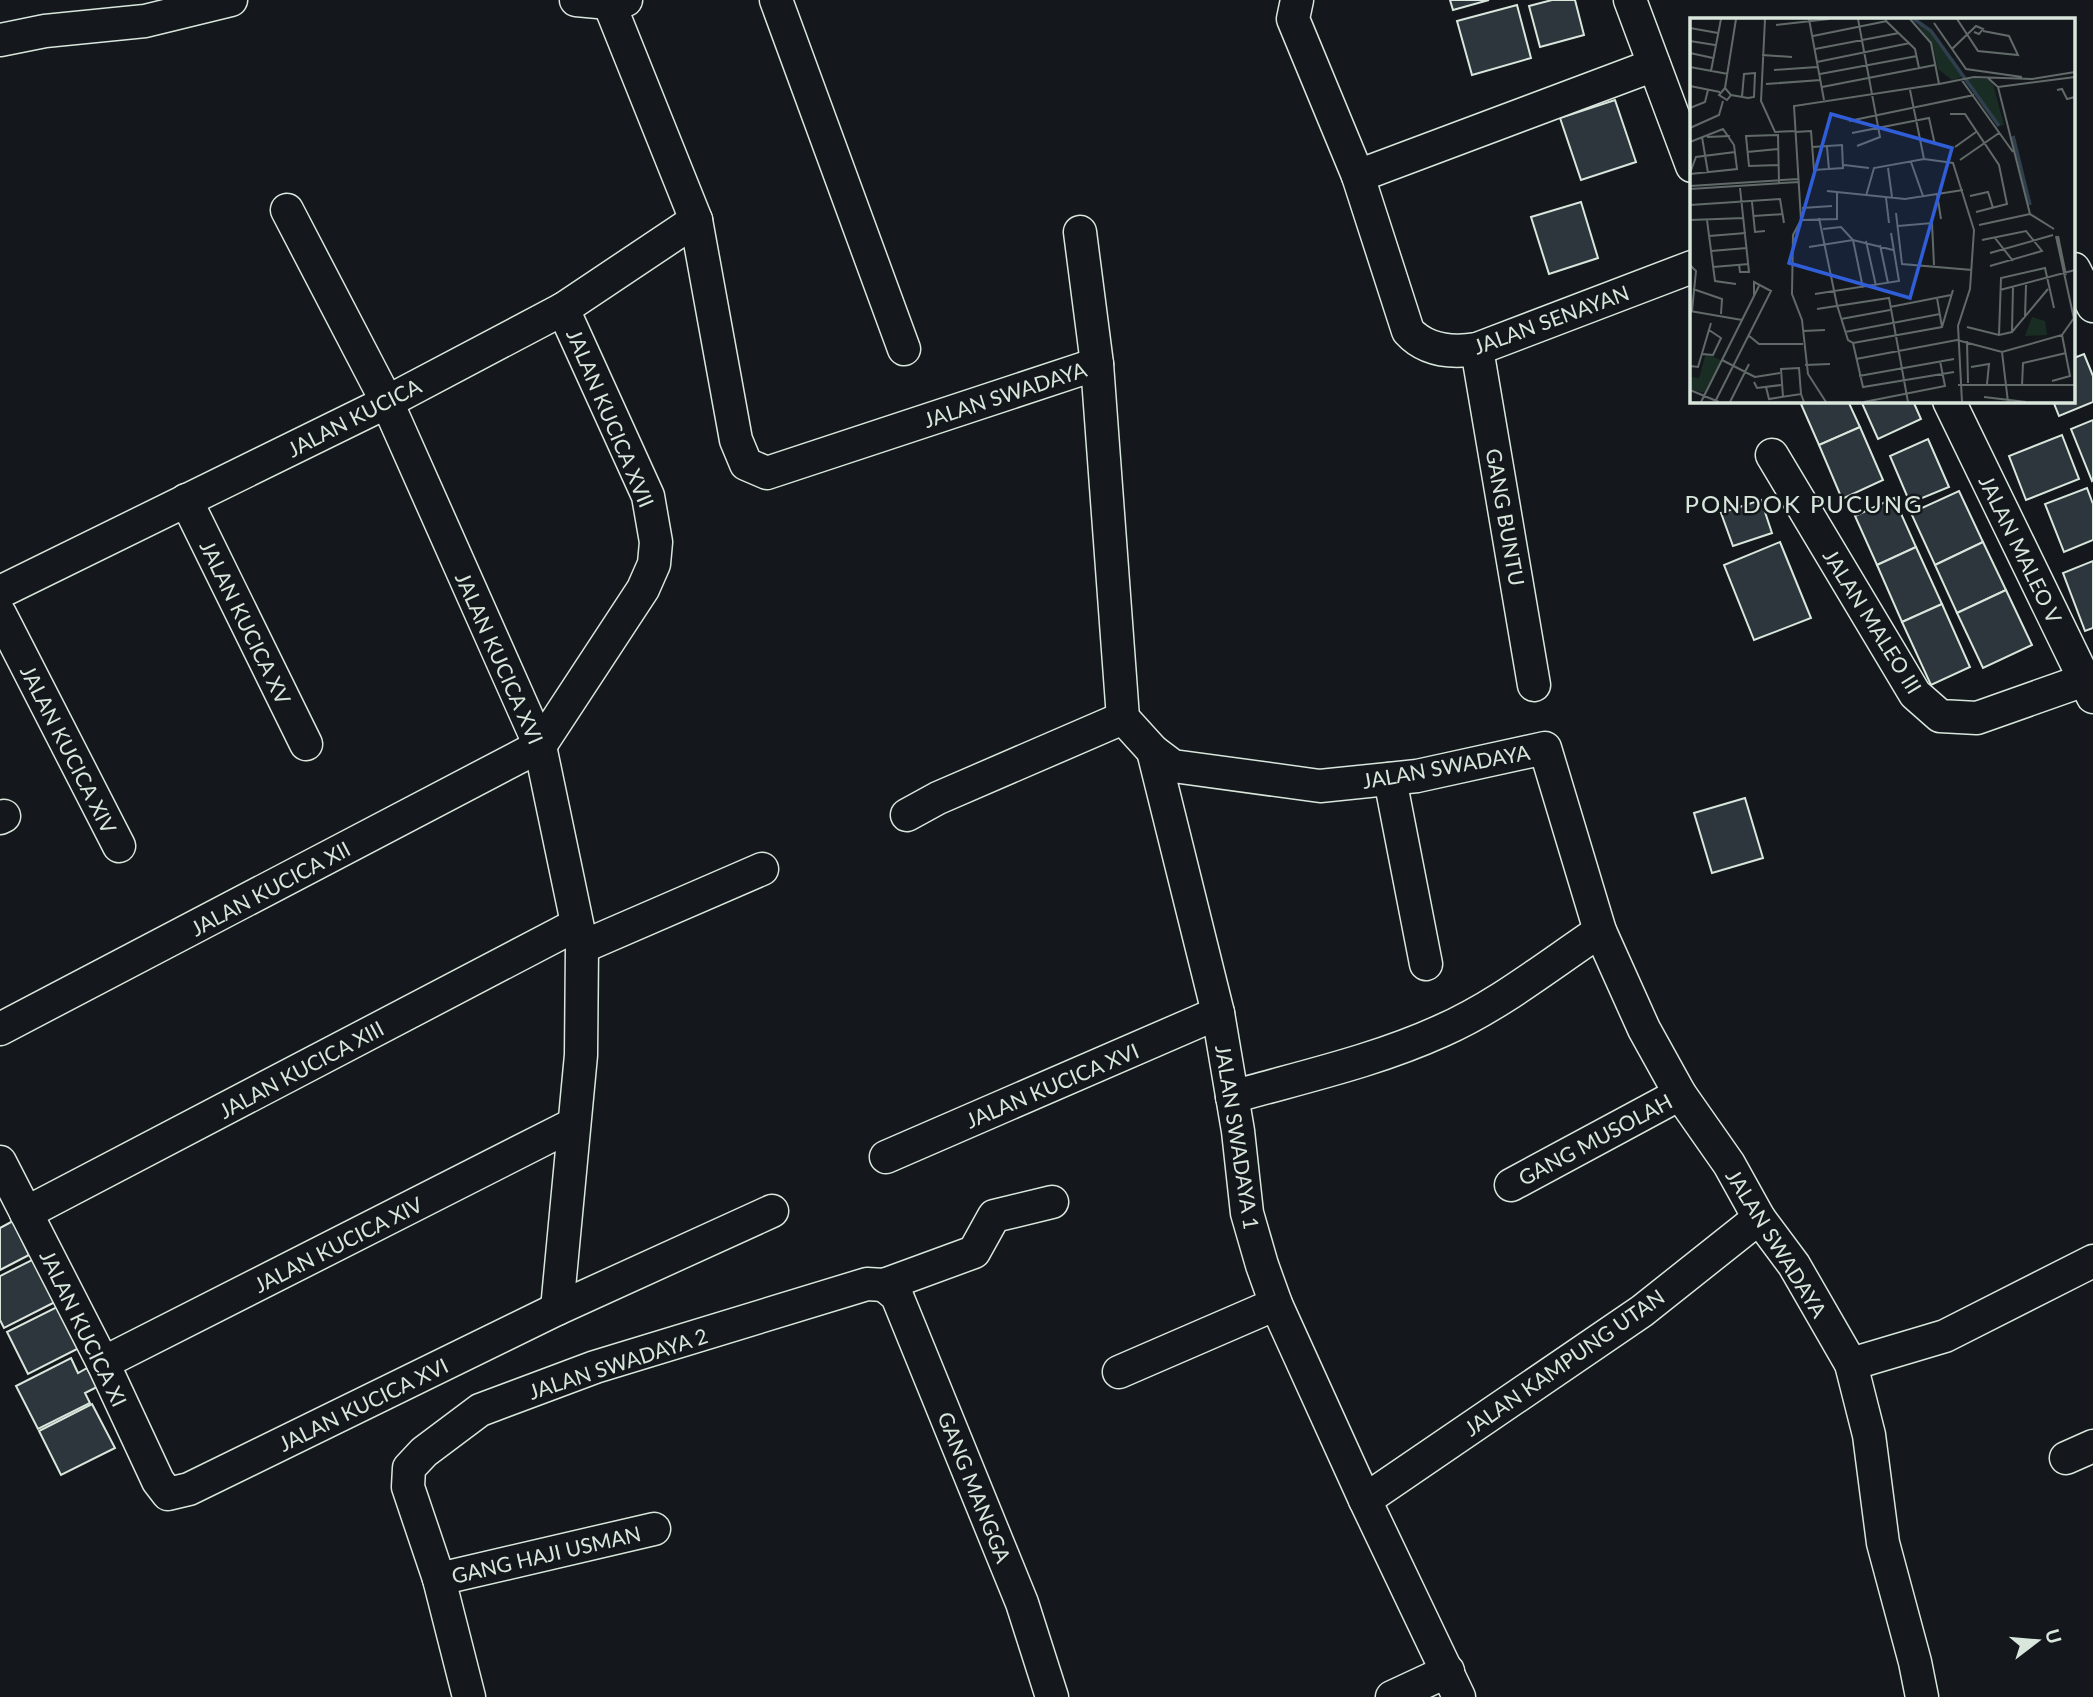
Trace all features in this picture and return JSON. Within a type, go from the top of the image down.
[{"type":"street","points":[[0,40],[45,31],[145,21],[231,0]]},
{"type":"street","points":[[576,0],[617,2]]},
{"type":"street","points":[[776,0],[904,349]]},
{"type":"street","name":"JALAN SENAYAN","points":[[1297,0],[1293,19],[1358,176],[1408,331],[1417,341],[1431,348],[1459,352],[1477,349],[1690,268]]},
{"type":"street","points":[[1630,0],[1690,161]]},
{"type":"street","name":"JALAN SWADAYA","points":[[617,2],[696,220],[736,440],[746,464],[767,473],[1097,363],[1123,718],[1153,751],[1173,766],[1320,786],[1390,779],[1545,748],[1600,931],[1644,1029],[1680,1094],[1729,1164],[1759,1217],[1794,1265],[1851,1364],[1869,1435],[1885,1554],[1916,1662],[1922,1697]]},
{"type":"street","points":[[1358,176],[1654,65]]},
{"type":"street","name":"JALAN KUCICA XVI","points":[[287,210],[387,402],[540,746],[579,936],[581,1055],[557,1309]]},
{"type":"street","name":"JALAN KUCICA","points":[[0,592],[387,402],[563,309],[696,220]]},
{"type":"street","points":[[1080,232],[1097,363]]},
{"type":"street","points":[[2076,273],[2093,306]]},
{"type":"street","name":"JALAN KUCICA XVII","points":[[540,746],[643,589],[654,564],[656,542],[648,496],[563,309]]},
{"type":"street","name":"GANG BUNTU","points":[[1477,349],[1534,685]]},
{"type":"street","name":"JALAN MALEO V","points":[[1950,402],[2090,685]]},
{"type":"street","name":"JALAN MALEO III","points":[[1772,455],[1915,694],[1940,716],[1977,718],[2090,685]]},
{"type":"street","name":"JALAN KUCICA XV","points":[[186,500],[306,744]]},
{"type":"street","name":"JALAN KUCICA XIV","points":[[0,614],[119,846]]},
{"type":"street","points":[[906,815],[938,798],[1123,718]]},
{"type":"street","name":"JALAN KUCICA XII","points":[[0,1029],[540,746]]},
{"type":"street","name":"JALAN SWADAYA 1","points":[[1153,751],[1218,1013],[1247,1213],[1276,1304],[1365,1500],[1454,1684]]},
{"type":"street","points":[[1390,779],[1426,964]]},
{"type":"street","name":"JALAN KUCICA XIII","points":[[26,1213],[579,936],[762,869]]},
{"type":"street","points":[[1232,1097],[1386,1052],[1441,1031],[1469,1017],[1600,931]]},
{"type":"street","name":"JALAN KUCICA XVI","points":[[886,1157],[1218,1013]]},
{"type":"street","name":"GANG MUSOLAH","points":[[1511,1185],[1680,1094]]},
{"type":"street","name":"JALAN KUCICA XIV","points":[[103,1363],[574,1124]]},
{"type":"street","name":"JALAN KUCICA XI","points":[[0,1162],[103,1363],[158,1481],[168,1494]]},
{"type":"street","name":"JALAN SWADAYA 2","points":[[469,1697],[439,1579],[408,1487],[409,1468],[424,1452],[480,1410],[608,1363],[867,1284],[884,1285],[974,1252],[994,1216],[1052,1202]]},
{"type":"street","name":"JALAN KUCICA XVI","points":[[168,1494],[189,1489],[557,1309],[772,1211]]},
{"type":"street","name":"JALAN KAMPUNG UTAN","points":[[1365,1500],[1642,1311],[1759,1217]]},
{"type":"street","points":[[1851,1364],[1945,1336],[2093,1261]]},
{"type":"street","name":"GANG MANGGA","points":[[884,1285],[897,1296],[1021,1603],[1052,1697]]},
{"type":"street","points":[[1119,1372],[1276,1304]]},
{"type":"street","name":"GANG HAJI USMAN","points":[[439,1579],[654,1529]]},
{"type":"street","points":[[1392,1697],[1454,1684]]},
{"type":"building","points":[[1450,0],[1489,0],[1453,10]]},
{"type":"building","points":[[1552,0],[1575,0],[1584,35],[1540,47],[1529,6]]},
{"type":"building","points":[[1517,5],[1531,58],[1472,75],[1457,21]]},
{"type":"building","points":[[1615,100],[1636,162],[1581,180],[1560,118]]},
{"type":"building","points":[[1581,202],[1598,258],[1549,274],[1531,217]]},
{"type":"building","points":[[2084,354],[2093,376],[2093,402],[2059,416],[2053,402],[2076,402],[2076,357]]},
{"type":"building","points":[[1848,402],[1860,427],[1819,445],[1801,404]]},
{"type":"building","points":[[1861,402],[1913,402],[1921,419],[1878,439]]},
{"type":"building","points":[[2093,420],[2093,480],[2092,481],[2071,429]]},
{"type":"building","points":[[1860,427],[1883,480],[1842,499],[1819,445]]},
{"type":"building","points":[[2062,435],[2079,479],[2026,500],[2009,456]]},
{"type":"building","points":[[1928,439],[1949,487],[1910,503],[1890,456]]},
{"type":"building","points":[[2087,488],[2093,504],[2093,540],[2064,552],[2045,504]]},
{"type":"building","points":[[1959,491],[1983,542],[1935,565],[1911,513]]},
{"type":"building","points":[[1894,498],[1916,547],[1877,565],[1855,516]]},
{"type":"building","points":[[1761,500],[1772,533],[1733,546],[1721,513]]},
{"type":"building","points":[[1780,542],[1811,618],[1754,640],[1724,565]]},
{"type":"building","points":[[1983,542],[2006,590],[1957,613],[1935,565]]},
{"type":"building","points":[[1916,547],[1942,604],[1902,622],[1877,565]]},
{"type":"building","points":[[2093,561],[2093,628],[2085,631],[2063,573]]},
{"type":"building","points":[[2006,590],[2032,645],[1983,668],[1957,613]]},
{"type":"building","points":[[1942,604],[1970,667],[1931,685],[1902,622]]},
{"type":"building","points":[[1745,798],[1763,858],[1712,873],[1694,813]]},
{"type":"building","points":[[13,1221],[29,1255],[0,1270],[0,1228]]},
{"type":"building","points":[[36,1258],[57,1301],[4,1328],[0,1320],[0,1276]]},
{"type":"building","points":[[61,1305],[81,1347],[28,1374],[7,1332]]},
{"type":"building","points":[[71,1358],[78,1373],[87,1368],[97,1387],[85,1393],[90,1403],[38,1429],[16,1386]]},
{"type":"building","points":[[92,1404],[115,1448],[61,1475],[39,1431]]},
{"type":"district","name":"PONDOK PUCUNG","points":[[1804,503]]}]
